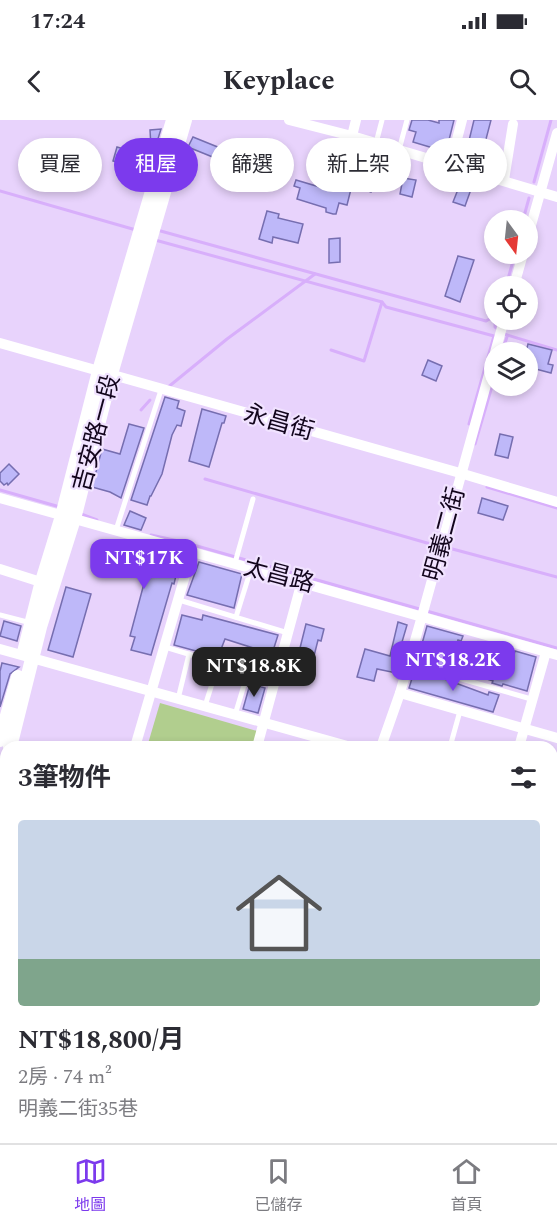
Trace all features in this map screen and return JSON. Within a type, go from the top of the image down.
[{"type":"street","name":"吉安路一段","points":[[0,740],[68,517],[173,120]]},
{"type":"street","name":"吉安路一段","points":[[105,373],[185,120]]},
{"type":"street","points":[[290,120],[306,122],[359,138]]},
{"type":"street","points":[[352,136],[356,120]]},
{"type":"street","points":[[457,138],[462,120]]},
{"type":"street","points":[[507,161],[513,124]]},
{"type":"street","points":[[535,210],[557,133]]},
{"type":"street","points":[[507,181],[557,197]]},
{"type":"street","name":"明義二街","points":[[383,741],[400,693],[501,330]]},
{"type":"street","name":"永昌街","points":[[0,344],[557,502]]},
{"type":"street","name":"太昌路","points":[[0,498],[251,569],[302,581],[557,655]]},
{"type":"street","points":[[137,741],[192,552]]},
{"type":"street","points":[[0,569],[47,584]]},
{"type":"street","points":[[259,741],[302,581]]},
{"type":"street","points":[[0,648],[330,741]]},
{"type":"street","points":[[521,741],[546,652]]},
{"type":"street","points":[[400,693],[557,738]]},
{"type":"street","name":"吉安路一段","points":[[7,721],[9,741]]},
{"type":"lane","points":[[377,138],[382,120]]},
{"type":"lane","points":[[402,138],[407,120]]},
{"type":"lane","points":[[116,530],[161,390]]},
{"type":"lane","points":[[235,563],[253,499]]},
{"type":"lane","points":[[236,618],[251,569]]},
{"type":"lane","points":[[178,600],[288,633]]},
{"type":"lane","points":[[0,615],[36,625]]},
{"type":"lane","points":[[165,647],[249,672],[235,715]]},
{"type":"lane","points":[[177,699],[189,654]]},
{"type":"lane","points":[[205,707],[219,662]]},
{"type":"lane","points":[[407,664],[531,699]]},
{"type":"lane","points":[[452,741],[460,711]]},
{"type":"green space","points":[[160,703],[264,733],[261,741],[149,741]]},
{"type":"building","points":[[412,120],[439,123],[439,120],[454,120],[450,138],[423,138],[423,145],[413,142],[416,132],[409,130]]},
{"type":"building","points":[[474,120],[491,120],[486,138],[470,138]]},
{"type":"building","points":[[161,129],[158,138],[150,138],[150,130]]},
{"type":"building","points":[[198,139],[210,144],[210,156],[198,151]]},
{"type":"building","points":[[411,179],[416,180],[412,197],[400,194],[400,192],[411,192]]},
{"type":"building","points":[[296,180],[306,183],[306,192],[350,192],[347,205],[339,203],[336,214],[333,214],[326,212],[326,208],[297,199],[300,188],[294,186]]},
{"type":"building","points":[[457,192],[470,192],[465,206],[453,202]]},
{"type":"building","points":[[267,211],[279,214],[278,218],[303,224],[298,243],[273,237],[272,243],[259,239]]},
{"type":"building","points":[[340,238],[340,262],[329,263],[329,239]]},
{"type":"building","points":[[458,256],[474,260],[460,302],[445,296]]},
{"type":"building","points":[[538,346],[552,350],[548,364],[553,365],[551,373],[538,370]]},
{"type":"building","points":[[428,360],[442,366],[436,381],[422,375]]},
{"type":"building","points":[[165,397],[179,401],[177,408],[185,411],[181,426],[177,425],[172,435],[162,474],[147,505],[131,500]]},
{"type":"building","points":[[202,409],[226,416],[209,467],[189,461]]},
{"type":"building","points":[[129,424],[144,428],[121,498],[92,487],[102,449],[120,454]]},
{"type":"building","points":[[500,434],[513,437],[508,458],[495,455]]},
{"type":"building","points":[[9,464],[19,474],[8,485],[7,483],[4,485],[0,481],[0,473]]},
{"type":"building","points":[[482,498],[508,506],[503,520],[478,513]]},
{"type":"building","points":[[130,511],[146,518],[141,530],[124,525]]},
{"type":"building","points":[[123,540],[135,544],[133,551],[179,563],[151,655],[131,650],[135,637],[130,636],[146,576],[99,563],[105,543],[121,548]]},
{"type":"building","points":[[199,562],[242,574],[234,608],[187,595]]},
{"type":"building","points":[[66,587],[91,594],[73,657],[48,650]]},
{"type":"building","points":[[182,615],[202,620],[203,615],[278,635],[272,654],[225,639],[218,657],[174,645]]},
{"type":"building","points":[[4,621],[21,626],[17,641],[0,636]]},
{"type":"building","points":[[398,622],[407,625],[402,642],[406,643],[396,673],[377,669],[374,681],[357,677],[365,649],[390,656]]},
{"type":"building","points":[[306,624],[324,629],[321,641],[318,640],[314,656],[299,652]]},
{"type":"building","points":[[427,626],[463,636],[461,641],[458,640],[453,654],[476,661],[484,642],[493,645],[488,660],[510,668],[515,651],[536,657],[527,691],[492,683],[493,681],[446,666],[422,663],[424,659],[418,658]]},
{"type":"building","points":[[2,663],[19,667],[10,674],[0,707],[0,671]]},
{"type":"building","points":[[414,672],[442,678],[488,695],[489,692],[499,695],[493,712],[409,688]]},
{"type":"building","points":[[250,684],[265,688],[258,713],[243,709]]},
{"type":"waterway","points":[[534,182],[551,120]]},
{"type":"waterway","points":[[0,191],[136,230]]},
{"type":"waterway","points":[[526,210],[529,198]]},
{"type":"waterway","points":[[157,230],[484,320]]},
{"type":"waterway","points":[[155,240],[382,302],[386,307],[494,336],[469,424]]},
{"type":"waterway","points":[[509,276],[512,264]]},
{"type":"waterway","points":[[167,388],[227,339],[315,274]]},
{"type":"waterway","points":[[331,350],[364,361],[382,302]]},
{"type":"waterway","points":[[504,334],[557,350]]},
{"type":"waterway","points":[[505,342],[507,337]]},
{"type":"waterway","points":[[475,444],[489,396]]},
{"type":"waterway","points":[[141,410],[150,400]]},
{"type":"waterway","points":[[205,479],[434,545]]},
{"type":"waterway","points":[[487,487],[557,508]]},
{"type":"waterway","points":[[0,490],[60,507]]},
{"type":"waterway","points":[[81,514],[97,520]]},
{"type":"waterway","points":[[151,535],[183,542],[557,648]]},
{"type":"waterway","points":[[445,547],[557,577]]}]
